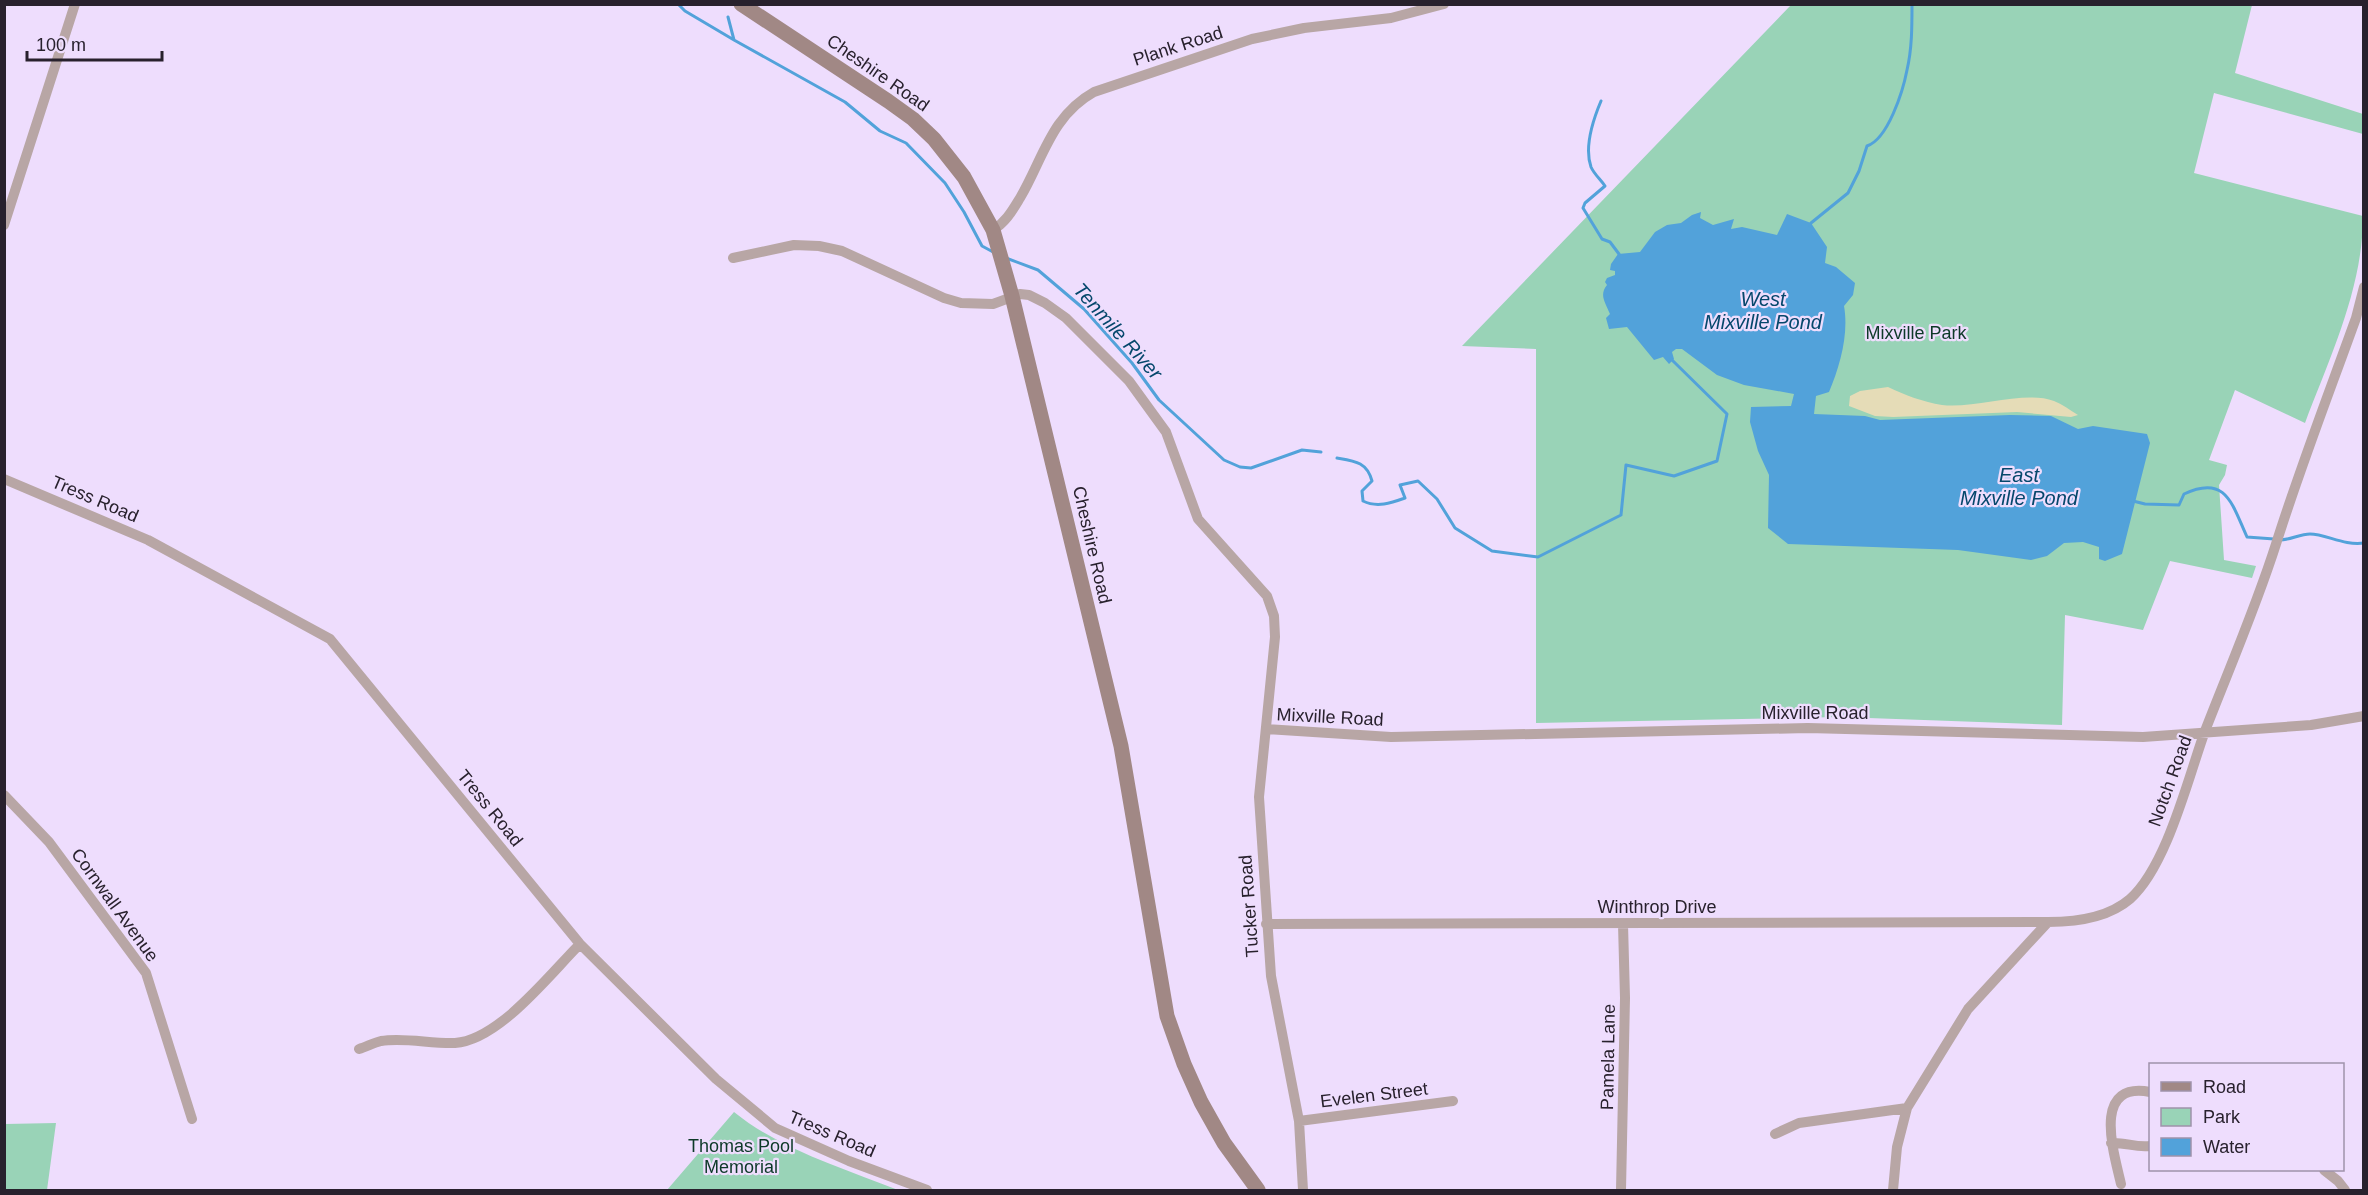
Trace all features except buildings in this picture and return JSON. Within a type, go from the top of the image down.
[{"type":"main road","name":"Cheshire Road","points":[[741,4],[852,76],[913,119],[951,159],[976,197],[993,230],[1004,263],[1121,746],[1167,1016],[1184,1064],[1201,1102],[1224,1143],[1258,1191]]},
{"type":"street","points":[[4,225],[75,4]]},
{"type":"street","name":"Plank Road","points":[[993,230],[1003,224],[1014,208],[1059,123],[1072,107],[1094,92],[1252,39],[1304,28],[1391,18],[1444,4]]},
{"type":"street","points":[[733,258],[794,244],[819,246],[842,251],[914,286],[961,303],[993,304],[1012,296]]},
{"type":"street","name":"Notch Road","points":[[2049,922],[2084,920],[2108,913],[2130,899],[2152,870],[2172,828],[2277,540],[2356,318],[2364,286]]},
{"type":"street","name":"Tucker Road","points":[[1012,296],[1029,295],[1066,318],[1129,381],[1166,432],[1198,519],[1267,596],[1274,616],[1275,637],[1258,797],[1271,976],[1299,1121],[1303,1191]]},
{"type":"street","name":"Tress Road","points":[[4,478],[148,540],[330,639],[580,944],[716,1079],[775,1128],[849,1161],[927,1191]]},
{"type":"street","name":"Mixville Road","points":[[1266,729],[1391,737],[1808,728],[2143,737],[2311,725],[2364,716]]},
{"type":"street","name":"Cornwall Avenue","points":[[4,795],[49,842],[146,973],[192,1119]]},
{"type":"street","points":[[1893,1191],[1897,1147],[1907,1108],[1968,1009],[2049,922]]},
{"type":"street","name":"Winthrop Drive","points":[[1266,924],[2049,922]]},
{"type":"street","name":"Pamela Lane","points":[[1621,1191],[1625,998],[1623,924]]},
{"type":"street","points":[[359,1049],[382,1041],[456,1043],[474,1039],[506,1019],[580,944]]},
{"type":"street","points":[[2121,1184],[2111,1143],[2110,1118],[2116,1103],[2134,1091],[2149,1092]]},
{"type":"street","name":"Evelen Street","points":[[1299,1121],[1453,1101]]},
{"type":"street","points":[[1775,1134],[1799,1123],[1907,1108]]},
{"type":"street","points":[[2111,1143],[2123,1143],[2138,1148],[2149,1146]]},
{"type":"street","points":[[2325,1171],[2338,1181],[2345,1191]]},
{"type":"green space","name":"Mixville Park","points":[[1791,5],[2252,5],[2235,73],[2363,114],[2363,134],[2214,93],[2194,173],[2363,216],[2362,243],[2351,296],[2305,423],[2235,390],[2209,460],[2227,465],[2225,475],[2219,485],[2224,560],[2256,566],[2252,578],[2170,561],[2143,630],[2065,615],[2062,725],[1841,717],[1536,723],[1536,349],[1462,346]]},
{"type":"green space","name":"Thomas Pool Memorial","points":[[734,1112],[792,1148],[898,1190],[667,1190]]},
{"type":"green space","points":[[56,1123],[47,1190],[5,1190],[5,1124]]},
{"type":"sand","points":[[1888,387],[1928,402],[1955,406],[2015,398],[2042,398],[2057,402],[2078,415],[2071,417],[2017,412],[1893,417],[1875,416],[1849,406],[1850,396],[1860,391]]},
{"type":"water","name":"East Mixville Pond","points":[[1701,212],[1700,218],[1713,225],[1734,219],[1731,229],[1742,227],[1777,235],[1787,214],[1811,223],[1827,247],[1825,263],[1836,267],[1855,283],[1853,295],[1844,306],[1844,339],[1837,372],[1829,392],[1816,396],[1814,414],[1865,416],[1880,420],[2010,415],[2051,416],[2078,429],[2093,426],[2147,434],[2150,443],[2122,554],[2105,561],[2099,559],[2099,547],[2083,542],[2064,543],[2047,556],[2031,560],[1958,550],[1788,544],[1768,528],[1769,475],[1758,451],[1750,422],[1751,407],[1791,406],[1794,394],[1744,385],[1717,375],[1682,349],[1672,352],[1674,359],[1669,364],[1663,357],[1654,360],[1627,327],[1609,329],[1606,318],[1610,314],[1603,292],[1607,285],[1605,282],[1607,278],[1615,275],[1615,271],[1610,270],[1618,254],[1640,252],[1655,232],[1667,225],[1681,223]]},
{"type":"waterway","name":"Tenmile River","points":[[678,4],[685,11],[734,40],[845,102],[880,131],[906,143],[945,183],[982,246],[995,253]]},
{"type":"waterway","points":[[1810,226],[1848,193],[1859,171],[1867,146],[1875,142],[1888,124],[1902,90],[1909,62],[1912,4]]},
{"type":"waterway","points":[[728,17],[734,40]]},
{"type":"waterway","points":[[1601,101],[1592,125],[1588,151],[1591,167],[1605,186],[1585,203],[1583,208],[1602,239],[1610,242],[1619,254]]},
{"type":"waterway","name":"Tenmile River","points":[[1006,258],[1038,270],[1084,309],[1132,363],[1159,400],[1224,460],[1240,467],[1251,468],[1302,450],[1321,452]]},
{"type":"waterway","name":"Tenmile River","points":[[1337,458],[1359,463],[1367,470],[1372,481],[1362,491],[1363,501],[1379,504],[1405,498],[1400,485],[1418,481],[1437,499],[1455,528],[1492,551],[1538,557],[1621,515],[1626,465],[1674,476],[1717,461],[1727,414],[1671,359]]},
{"type":"waterway","name":"Tenmile River","points":[[2133,501],[2145,504],[2179,505],[2184,494],[2198,489],[2218,490],[2232,504],[2247,537],[2274,539]]},
{"type":"waterway","name":"Tenmile River","points":[[2280,540],[2310,534],[2349,543],[2364,543]]},
{"type":"water label","name":"West Mixville Pond","points":[[1763,310]]}]
